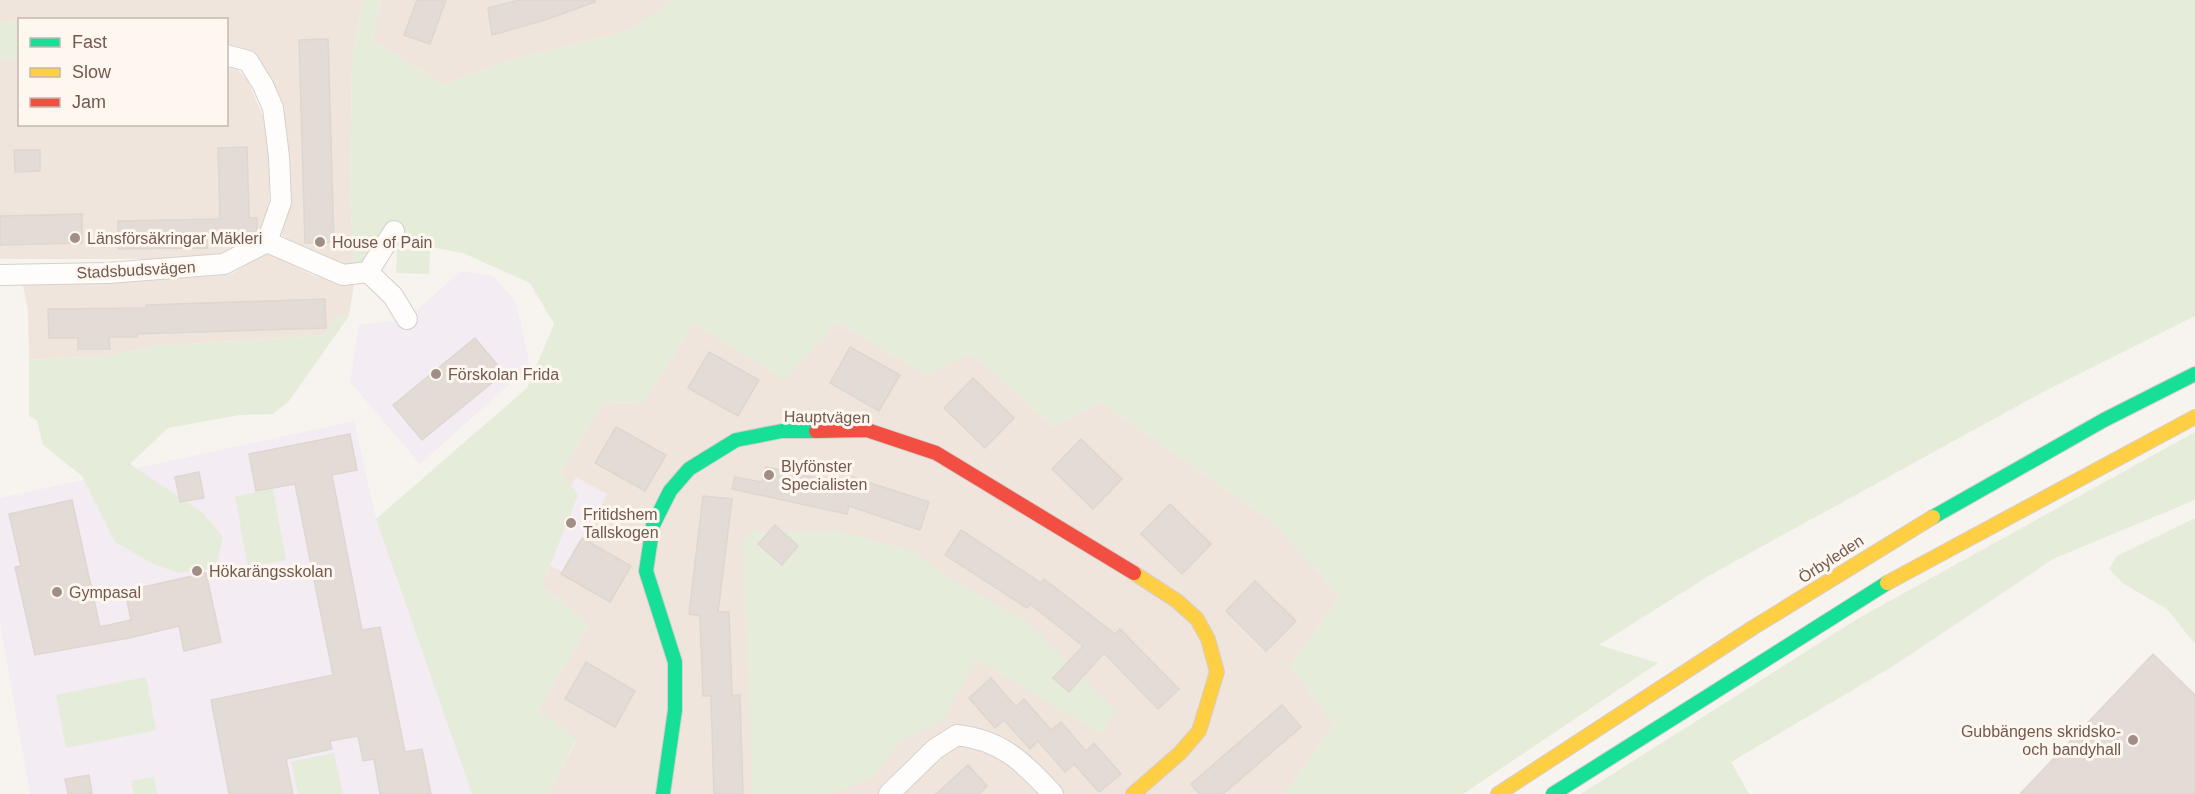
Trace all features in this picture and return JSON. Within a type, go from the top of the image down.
[{"type":"main road","name":"Örbyleden","points":[[1498,794],[1872,552],[2107,417],[2195,374]]},
{"type":"main road","points":[[1553,794],[1883,585],[2195,417]]},
{"type":"main road","name":"Hauptvägen","points":[[663,794],[675,710],[675,662],[646,571],[653,525],[670,491],[689,469],[736,440],[782,431],[867,430],[946,459],[1140,576],[1177,601],[1197,619],[1208,639],[1217,672],[1199,731],[1180,753],[1133,794]]},
{"type":"street","points":[[228,56],[248,61],[273,108],[281,201],[267,242],[343,275],[368,272]]},
{"type":"street","points":[[368,272],[394,231]]},
{"type":"street","name":"Stadsbudsvägen","points":[[0,275],[108,273],[217,265],[267,242]]},
{"type":"street","points":[[368,272],[393,296],[407,319]]},
{"type":"street","points":[[889,794],[935,749],[957,735],[982,738],[1020,759],[1053,794]]},
{"type":"shaded area","points":[[0,0],[363,0],[352,62],[350,195],[354,266],[308,256],[282,235],[288,202],[253,57],[228,44],[228,18],[18,18],[18,23],[0,22]]},
{"type":"shaded area","points":[[381,0],[672,0],[672,2],[629,31],[506,61],[444,85],[372,40]]},
{"type":"shaded area","points":[[0,60],[18,60],[18,126],[228,126],[228,65],[237,69],[248,81],[264,119],[271,161],[269,201],[261,235],[244,246],[210,259],[0,259]]},
{"type":"shaded area","points":[[266,252],[315,276],[354,284],[349,316],[335,316],[324,335],[160,346],[105,356],[29,360],[28,310],[22,281],[218,276],[233,273]]},
{"type":"shaded area","name":"Förskolan Frida","points":[[461,271],[493,276],[516,302],[530,366],[420,464],[350,382],[359,325],[407,319]]},
{"type":"shaded area","points":[[837,322],[928,375],[970,353],[1054,427],[1101,402],[1270,520],[1340,596],[1290,666],[1334,724],[1285,794],[548,794],[577,740],[538,711],[589,624],[542,586],[578,496],[561,473],[603,402],[643,403],[694,323],[784,379]]},
{"type":"shaded area","name":"Hökarängsskolan","points":[[354,421],[376,519],[472,794],[30,794],[0,623],[0,498]]},
{"type":"shaded area","name":"Fritidshem Tallskogen","points":[[576,477],[607,494],[568,575],[534,557]]},
{"type":"green space","points":[[363,0],[381,0],[372,40],[444,85],[506,61],[629,31],[672,0],[2195,0],[2195,316],[2041,393],[1710,575],[1599,645],[1658,663],[1463,794],[1285,794],[1334,724],[1290,666],[1340,596],[1270,520],[1101,402],[1054,427],[970,353],[928,375],[837,322],[784,380],[694,323],[643,403],[603,402],[561,473],[578,495],[542,586],[589,624],[538,711],[577,739],[548,794],[472,794],[376,519],[527,388],[554,324],[530,283],[463,253],[398,241],[354,266],[350,195],[352,62]]},
{"type":"green space","points":[[0,22],[18,23],[18,60],[0,60]]},
{"type":"green space","points":[[397,249],[430,251],[429,274],[396,273]]},
{"type":"green space","points":[[335,316],[349,316],[289,401],[273,414],[240,415],[168,428],[130,464],[203,513],[223,537],[216,568],[179,573],[153,564],[115,542],[82,476],[43,445],[37,420],[29,416],[29,360],[105,356],[160,346],[324,335]]},
{"type":"green space","points":[[2195,432],[2195,500],[2053,559],[1898,663],[1731,762],[1749,794],[1581,794],[1859,618]]},
{"type":"green space","points":[[273,489],[286,560],[248,567],[235,496]]},
{"type":"green space","points":[[2195,518],[2195,644],[2167,609],[2124,584],[2109,569],[2117,556]]},
{"type":"green space","points":[[752,531],[840,531],[913,551],[946,576],[1028,622],[1116,711],[1101,734],[976,659],[944,719],[900,742],[872,778],[828,794],[753,794],[743,543]]},
{"type":"green space","points":[[146,677],[156,730],[66,748],[56,695]]},
{"type":"green space","points":[[334,753],[343,794],[298,794],[291,762]]},
{"type":"green space","points":[[154,777],[157,794],[134,794],[131,781]]},
{"type":"building","points":[[417,0],[446,0],[430,44],[404,35]]},
{"type":"building","points":[[519,0],[595,0],[595,2],[545,20],[492,35],[488,8]]},
{"type":"building","points":[[328,39],[334,242],[305,243],[299,40]]},
{"type":"building","points":[[247,147],[249,218],[257,218],[257,232],[207,233],[207,248],[118,249],[118,221],[220,219],[218,148]]},
{"type":"building","points":[[14,150],[40,150],[40,171],[15,172]]},
{"type":"building","points":[[82,214],[82,243],[0,245],[0,216]]},
{"type":"building","points":[[325,299],[326,328],[137,334],[137,337],[109,337],[110,349],[78,349],[78,338],[49,338],[48,309],[146,308],[146,305]]},
{"type":"building","points":[[475,338],[504,373],[422,440],[393,405]]},
{"type":"building","points":[[850,347],[900,375],[879,411],[830,383]]},
{"type":"building","points":[[709,352],[759,380],[738,416],[688,388]]},
{"type":"building","points":[[973,378],[1014,418],[985,448],[944,408]]},
{"type":"building","points":[[616,427],[666,455],[645,491],[595,463]]},
{"type":"building","points":[[350,434],[357,470],[332,475],[362,630],[380,627],[405,752],[422,749],[431,794],[380,794],[374,759],[363,761],[358,736],[330,741],[332,749],[286,759],[293,794],[229,794],[211,700],[333,675],[295,484],[256,491],[249,454]]},
{"type":"building","points":[[1081,439],[1122,479],[1093,509],[1052,469]]},
{"type":"building","points":[[766,467],[849,485],[852,477],[929,502],[920,530],[849,506],[847,514],[732,489],[735,477],[762,482]]},
{"type":"building","points":[[199,472],[204,498],[180,502],[175,477]]},
{"type":"building","points":[[703,496],[732,499],[718,612],[729,612],[732,695],[740,695],[743,794],[714,794],[711,696],[703,696],[700,616],[689,614]]},
{"type":"building","name":"Gympasal","points":[[72,500],[100,627],[131,620],[125,591],[206,573],[221,642],[184,651],[179,626],[129,638],[35,655],[15,567],[21,566],[9,514]]},
{"type":"building","points":[[1170,504],[1211,544],[1182,574],[1141,534]]},
{"type":"building","points":[[775,525],[798,546],[782,565],[758,544]]},
{"type":"building","points":[[961,530],[1041,583],[1044,579],[1115,634],[1120,629],[1179,689],[1158,709],[1104,653],[1069,692],[1053,678],[1083,646],[1030,604],[1027,608],[945,555]]},
{"type":"building","points":[[582,538],[631,566],[610,602],[561,574]]},
{"type":"building","points":[[1255,581],[1296,621],[1266,651],[1226,611]]},
{"type":"building","name":"Gubbängens skridsko- och bandyhall","points":[[2153,654],[2195,695],[2195,794],[2020,794]]},
{"type":"building","points":[[586,662],[635,691],[615,727],[565,699]]},
{"type":"building","points":[[991,678],[1016,707],[1024,699],[1051,730],[1061,722],[1086,751],[1094,743],[1121,774],[1099,792],[1074,764],[1065,772],[1038,741],[1030,749],[1004,720],[995,728],[969,698]]},
{"type":"building","points":[[1282,705],[1301,727],[1223,794],[1199,794],[1191,784]]},
{"type":"building","points":[[968,765],[987,786],[979,794],[936,794]]},
{"type":"building","points":[[89,775],[92,794],[68,794],[65,779]]},
{"type":"traffic: fast","points":[[1933,517],[2104,420],[2195,374]]},
{"type":"traffic: fast","points":[[663,794],[675,710],[675,662],[646,571],[653,525],[670,491],[689,469],[736,440],[782,431],[816,431]]},
{"type":"traffic: fast","points":[[1553,794],[1887,583]]},
{"type":"traffic: slow","points":[[1887,583],[2195,417]]},
{"type":"traffic: slow","points":[[1498,794],[1754,627],[1933,517]]},
{"type":"traffic: slow","points":[[1133,794],[1180,753],[1199,731],[1217,672],[1208,639],[1197,619],[1177,601],[1134,573]]},
{"type":"traffic: jam","points":[[816,431],[867,430],[936,453],[1134,573]]},
{"type":"place","name":"Länsförsäkringar Mäkleri","points":[[75,238]]},
{"type":"place","name":"House of Pain","points":[[320,242]]},
{"type":"place","name":"Förskolan Frida","points":[[436,374]]},
{"type":"place","name":"Blyfönster Specialisten","points":[[769,475]]},
{"type":"place","name":"Fritidshem Tallskogen","points":[[571,523]]},
{"type":"place","name":"Hökarängsskolan","points":[[197,571]]},
{"type":"place","name":"Gympasal","points":[[57,592]]},
{"type":"place","name":"Gubbängens skridsko- och bandyhall","points":[[2133,740]]}]
